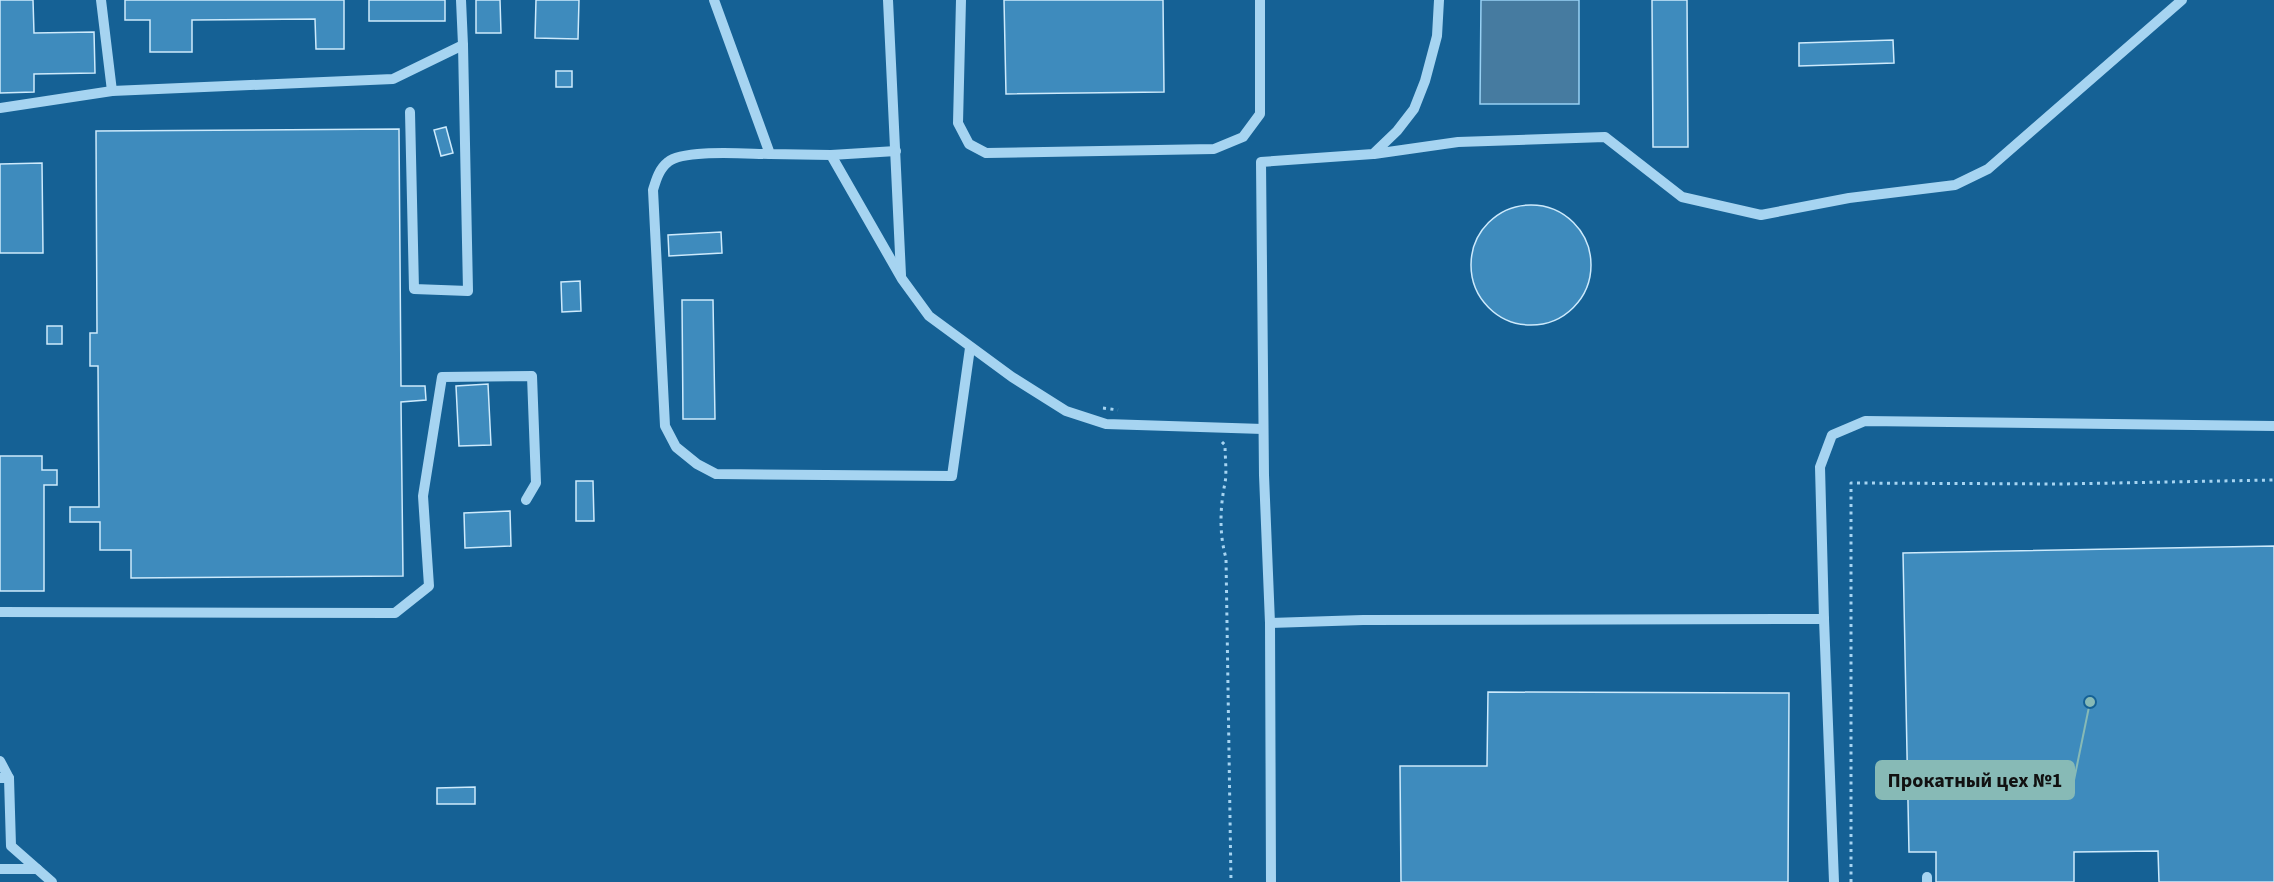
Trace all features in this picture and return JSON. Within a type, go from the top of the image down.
[{"type":"street","points":[[101,0],[112,91]]},
{"type":"street","points":[[410,112],[414,289],[468,291],[461,0]]},
{"type":"street","points":[[714,0],[770,154]]},
{"type":"street","points":[[888,0],[902,279]]},
{"type":"street","points":[[961,0],[958,123],[969,144],[986,153],[1214,149],[1243,137],[1260,114],[1260,0]]},
{"type":"street","points":[[1373,154],[1397,132],[1413,109],[1425,81],[1437,36],[1439,0]]},
{"type":"street","points":[[1271,882],[1270,623],[1263,429],[1261,162],[1373,154],[1458,142],[1605,137],[1682,197],[1761,215],[1849,198],[1955,185],[1988,169],[2182,0]]},
{"type":"street","points":[[0,108],[112,91],[393,79],[463,45]]},
{"type":"street","points":[[896,151],[831,155],[683,154],[668,161],[657,176],[652,190],[665,426],[676,447],[697,464],[716,474],[952,476],[970,348]]},
{"type":"street","points":[[831,155],[902,279],[929,316],[970,348],[1066,411],[1106,424],[1263,429]]},
{"type":"street","points":[[0,612],[395,613],[429,586],[423,496],[441,377],[532,376],[536,483],[526,500]]},
{"type":"street","points":[[1834,882],[1820,467],[1832,435],[1864,421],[2274,426]]},
{"type":"street","points":[[1270,623],[1373,620],[1824,619]]},
{"type":"street","points":[[0,761],[11,846],[52,882]]},
{"type":"street","points":[[0,869],[37,869]]},
{"type":"path","points":[[1102,407],[1120,410]]},
{"type":"path","points":[[1220,439],[1225,446],[1225,482],[1221,494],[1221,507],[1222,544],[1226,558],[1231,882]]},
{"type":"path","points":[[1851,882],[1851,483],[2061,484],[2274,480]]},
{"type":"water","points":[[1481,0],[1579,0],[1579,104],[1480,104]]},
{"type":"building","points":[[0,0],[33,0],[34,33],[94,32],[95,73],[34,74],[34,92],[0,93]]},
{"type":"building","points":[[125,0],[344,0],[344,49],[316,49],[315,19],[192,20],[192,52],[150,52],[150,20],[125,20]]},
{"type":"building","points":[[369,0],[445,0],[445,21],[369,21]]},
{"type":"building","points":[[476,0],[500,0],[501,33],[476,33]]},
{"type":"building","points":[[536,0],[579,0],[578,39],[535,38]]},
{"type":"building","points":[[1004,0],[1163,0],[1164,92],[1006,94]]},
{"type":"building","points":[[1652,0],[1687,0],[1688,147],[1653,147]]},
{"type":"building","points":[[1893,40],[1894,63],[1799,66],[1799,43]]},
{"type":"building","points":[[556,71],[572,71],[572,87],[556,87]]},
{"type":"building","points":[[446,127],[453,153],[441,156],[434,130]]},
{"type":"building","points":[[399,129],[401,386],[425,386],[426,400],[401,402],[403,576],[131,578],[131,550],[100,550],[100,522],[70,522],[70,507],[99,507],[98,366],[90,366],[90,333],[97,333],[96,131]]},
{"type":"building","points":[[42,163],[43,253],[0,253],[0,164]]},
{"type":"building","points":[[1531,205],[1554,210],[1573,223],[1586,242],[1591,265],[1586,288],[1573,307],[1554,320],[1531,325],[1508,320],[1489,307],[1476,288],[1471,265],[1476,242],[1489,223],[1508,210]]},
{"type":"building","points":[[721,232],[722,253],[669,256],[668,235]]},
{"type":"building","points":[[580,281],[581,311],[562,312],[561,282]]},
{"type":"building","points":[[682,300],[713,300],[715,419],[683,419]]},
{"type":"building","points":[[47,326],[62,326],[62,344],[47,344]]},
{"type":"building","points":[[488,384],[491,445],[459,446],[456,386]]},
{"type":"building","points":[[0,456],[42,456],[42,470],[57,470],[57,485],[44,485],[44,591],[0,591]]},
{"type":"building","points":[[576,481],[593,481],[594,521],[576,521]]},
{"type":"building","points":[[510,511],[511,546],[465,548],[464,513]]},
{"type":"building","points":[[2274,546],[2274,882],[2159,882],[2158,851],[2074,852],[2074,882],[1936,882],[1936,852],[1909,852],[1903,553]]},
{"type":"building","points":[[1488,692],[1789,693],[1788,882],[1401,882],[1400,766],[1487,766]]},
{"type":"building","points":[[475,787],[475,804],[437,804],[437,788]]},
{"type":"place","name":"Прокатный цех №1","points":[[2090,702]]}]
